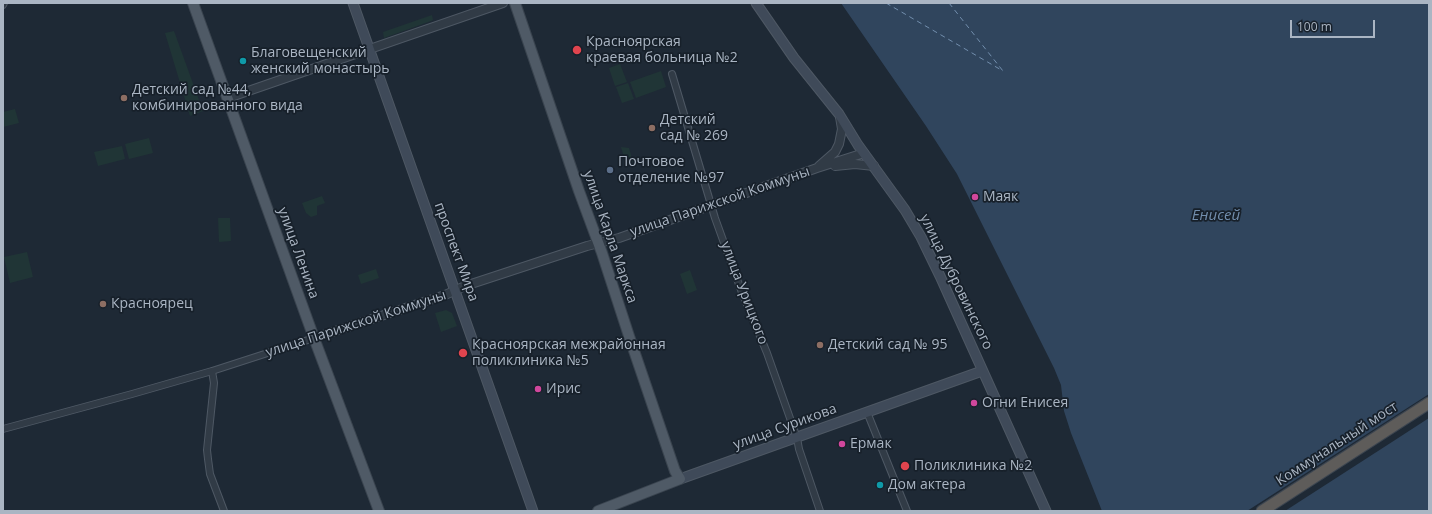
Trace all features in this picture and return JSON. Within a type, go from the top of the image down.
[{"type":"highway","name":"Коммунальный мост","points":[[1262,511],[1429,403]]},
{"type":"highway","name":"Коммунальный мост","points":[[1272,511],[1429,409]]},
{"type":"main road","name":"улица Ленина","points":[[193,3],[314,338],[379,511]]},
{"type":"main road","name":"проспект Мира","points":[[353,3],[533,511]]},
{"type":"main road","name":"улица Карла Маркса","points":[[515,3],[675,471],[680,479]]},
{"type":"main road","name":"улица Дубровинского","points":[[756,3],[794,58],[840,117],[905,210],[926,246],[1046,511]]},
{"type":"main road","name":"улица Сурикова","points":[[598,511],[680,479],[982,371]]},
{"type":"street","points":[[228,98],[503,3]]},
{"type":"street","name":"улица Урицкого","points":[[672,74],[711,205],[736,278],[767,353],[797,438],[799,449],[820,511]]},
{"type":"street","points":[[817,168],[834,152],[839,144],[842,129],[840,117]]},
{"type":"street","name":"улица Парижской Коммуны","points":[[3,429],[212,371],[433,299],[455,290],[598,243],[619,238],[817,168],[864,153]]},
{"type":"street","points":[[817,168],[855,164],[874,166]]},
{"type":"street","points":[[212,371],[214,383],[207,450],[210,474],[224,511]]},
{"type":"street","points":[[867,412],[907,511]]},
{"type":"green space","points":[[432,15],[433,20],[431,21],[384,38],[383,32]]},
{"type":"green space","points":[[174,31],[203,111],[190,116],[165,33]]},
{"type":"green space","points":[[620,64],[627,82],[615,86],[609,68]]},
{"type":"green space","points":[[661,71],[666,87],[636,98],[630,82]]},
{"type":"green space","points":[[628,83],[634,99],[622,103],[616,87]]},
{"type":"green space","points":[[15,109],[19,123],[3,127],[3,112]]},
{"type":"green space","points":[[149,138],[153,153],[129,159],[125,144]]},
{"type":"green space","points":[[122,146],[125,159],[98,166],[94,152]]},
{"type":"green space","points":[[621,147],[629,148],[633,162],[626,164]]},
{"type":"green space","points":[[322,196],[325,203],[317,206],[317,215],[311,217],[306,213],[302,203]]},
{"type":"green space","points":[[218,218],[230,218],[231,241],[219,242]]},
{"type":"green space","points":[[27,252],[33,277],[10,283],[4,257]]},
{"type":"green space","points":[[376,269],[379,278],[361,284],[358,275]]},
{"type":"green space","points":[[690,270],[697,290],[687,294],[680,274]]},
{"type":"green space","points":[[446,310],[452,313],[457,326],[441,332],[435,313]]},
{"type":"water","name":"Енисей","points":[[841,3],[1429,3],[1429,511],[1102,511],[1071,433],[1064,411],[1061,385],[1054,368],[957,174],[926,126]]},
{"type":"pier","points":[[1429,394],[1429,418],[1285,511],[1247,511]]},
{"type":"ferry route","points":[[886,3],[1003,71]]},
{"type":"ferry route","points":[[949,3],[1003,71]]},
{"type":"place","name":"Красноярская краевая больница №2","points":[[577,50]]},
{"type":"place","name":"Благовещенский женский монастырь","points":[[243,61]]},
{"type":"place","name":"Детский сад №44, комбинированного вида","points":[[124,98]]},
{"type":"place","name":"Детский сад № 269","points":[[652,128]]},
{"type":"place","name":"Почтовое отделение №97","points":[[610,170]]},
{"type":"place","name":"Маяк","points":[[975,197]]},
{"type":"place","name":"Красноярец","points":[[103,304]]},
{"type":"place","name":"Детский сад № 95","points":[[820,345]]},
{"type":"place","name":"Красноярская межрайонная поликлиника №5","points":[[463,353]]},
{"type":"place","name":"Ирис","points":[[538,389]]},
{"type":"place","name":"Огни Енисея","points":[[974,403]]},
{"type":"place","name":"Ермак","points":[[842,444]]},
{"type":"place","name":"Поликлиника №2","points":[[905,466]]},
{"type":"place","name":"Дом актера","points":[[880,485]]}]
